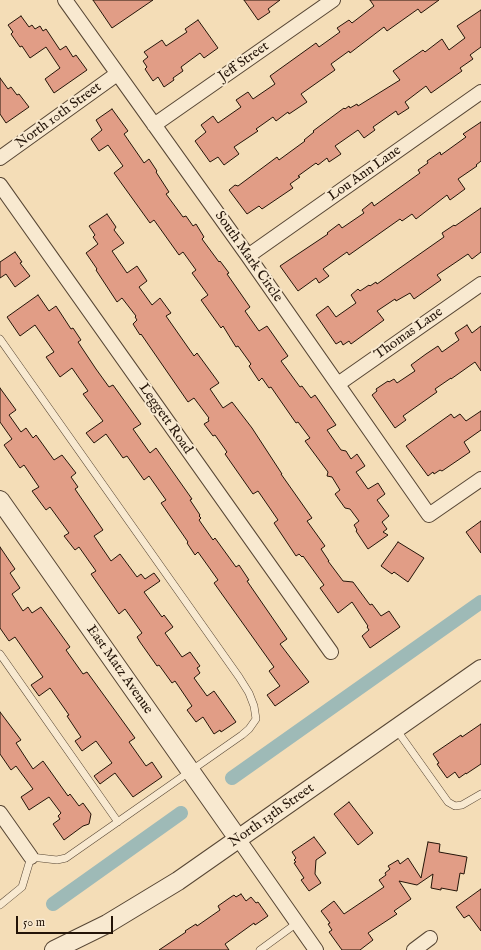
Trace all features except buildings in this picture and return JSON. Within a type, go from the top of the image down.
[{"type":"street","name":"South Mark Circle","points":[[65,0],[248,256],[429,515],[481,479]]},
{"type":"street","name":"Jeff Street","points":[[154,125],[333,0]]},
{"type":"street","name":"North 10th Street","points":[[0,158],[117,74]]},
{"type":"street","name":"Lou Ann Lane","points":[[248,256],[481,92]]},
{"type":"street","name":"Leggett Road","points":[[0,185],[331,652]]},
{"type":"street","name":"Thomas Lane","points":[[338,384],[481,284]]},
{"type":"street","name":"East Matz Avenue","points":[[0,500],[239,840]]},
{"type":"street","name":"North 13th Street","points":[[64,948],[171,885],[239,840],[481,669]]},
{"type":"street","points":[[0,813],[31,858]]},
{"type":"street","points":[[239,840],[316,950]]},
{"type":"street","points":[[414,950],[430,938]]},
{"type":"lane","points":[[0,338],[249,693],[254,706],[256,719],[249,729],[191,772],[66,858],[57,860],[31,858],[22,887],[0,905]]},
{"type":"lane","points":[[0,654],[118,822]]},
{"type":"lane","points":[[396,729],[448,802],[455,806],[462,805],[481,794]]},
{"type":"lane","points":[[260,950],[297,923]]},
{"type":"waterway","points":[[232,778],[481,602]]},
{"type":"waterway","points":[[53,904],[181,813]]}]
